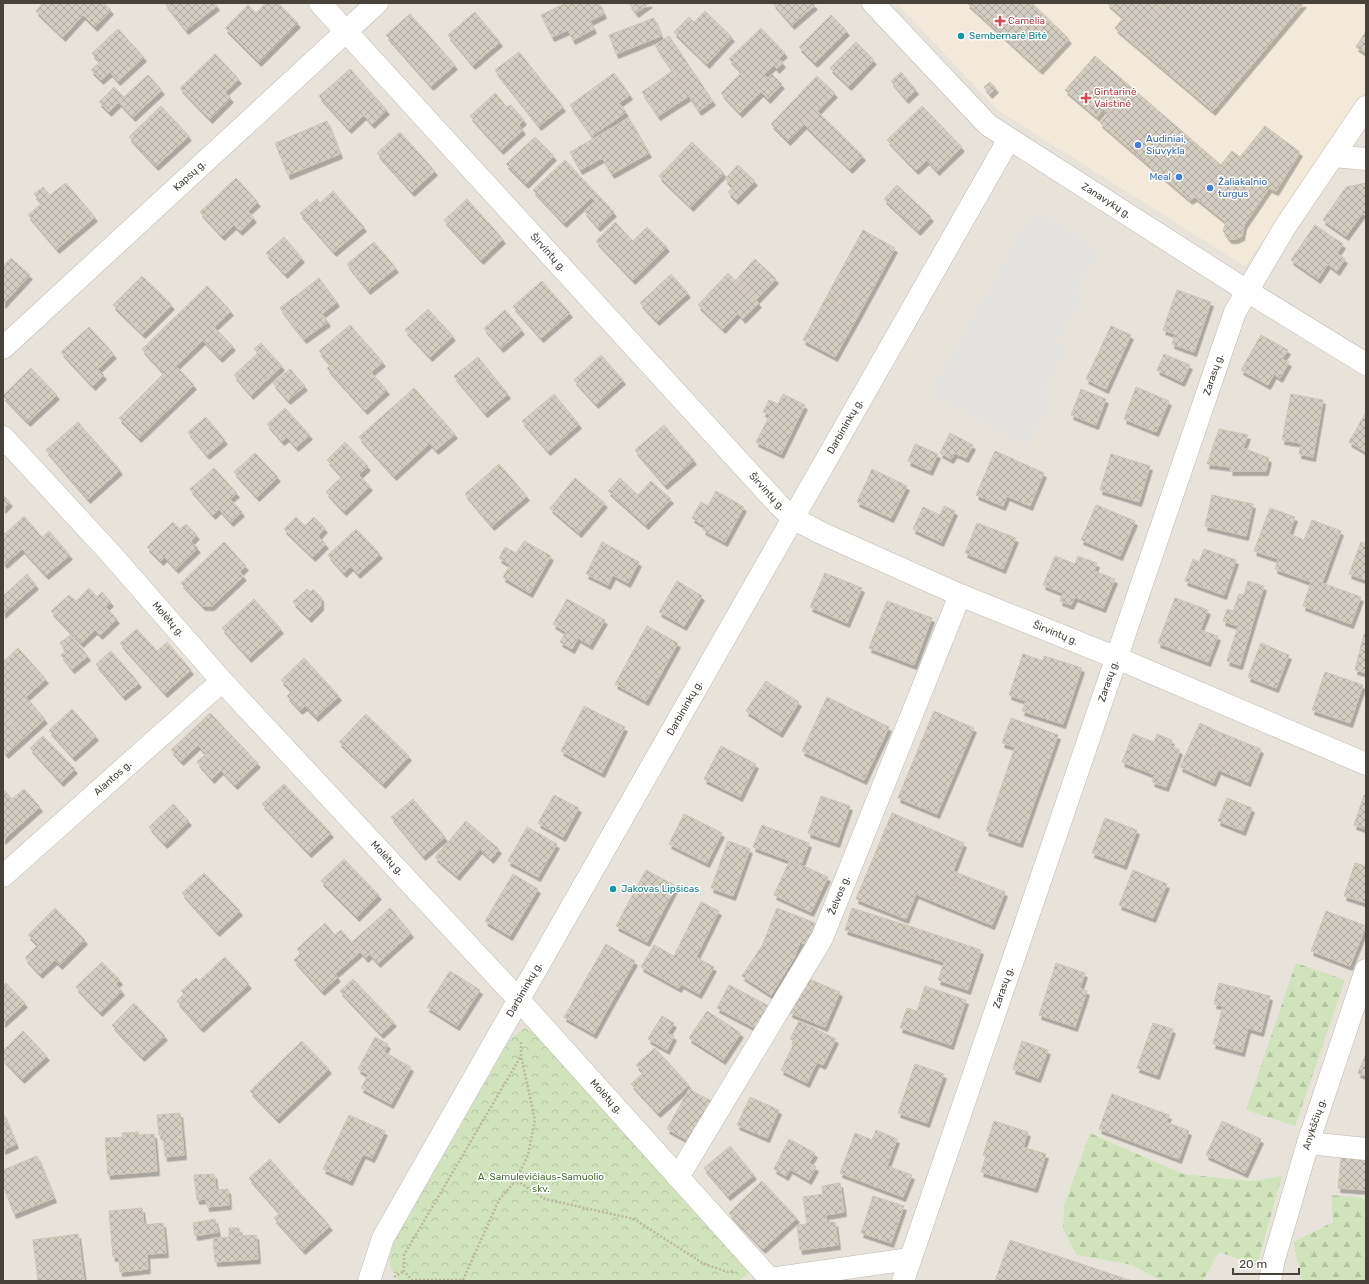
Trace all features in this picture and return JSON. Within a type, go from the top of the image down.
[{"type":"street","name":"Širvintų g.","points":[[320,3],[778,504],[793,518],[819,532],[960,595],[1117,658],[1366,764]]},
{"type":"street","name":"Kapsų g.","points":[[3,348],[377,3]]},
{"type":"street","name":"Zanavykų g.","points":[[873,3],[988,125],[1247,291],[1366,364]]},
{"type":"street","name":"Zarasų g.","points":[[903,1281],[1234,312],[1285,227],[1366,108]]},
{"type":"street","name":"Darbininkų g.","points":[[369,1281],[383,1238],[1009,139]]},
{"type":"street","points":[[1333,156],[1366,159]]},
{"type":"street","name":"Molėtų g.","points":[[3,437],[111,554],[222,681],[519,1000],[767,1276]]},
{"type":"street","name":"Želvos g.","points":[[678,1177],[822,938],[960,595]]},
{"type":"street","name":"Alantos g.","points":[[3,876],[222,681]]},
{"type":"street","name":"Anykščių g.","points":[[1270,1281],[1273,1264],[1308,1142],[1366,970]]},
{"type":"street","points":[[1308,1142],[1366,1148]]},
{"type":"street","points":[[767,1276],[910,1259]]},
{"type":"path","points":[[520,1035],[522,1056],[535,1120],[528,1155],[516,1180],[499,1200],[463,1280],[412,1280],[404,1271],[404,1255],[522,1056]]},
{"type":"path","points":[[516,1180],[545,1199],[634,1219],[704,1264],[728,1272],[767,1276]]},
{"type":"shaded area","points":[[3,3],[897,3],[998,110],[1245,266],[1366,90],[1366,1198],[1331,1196],[1333,1222],[1293,1242],[1302,1281],[1203,1281],[1219,1252],[1257,1266],[1282,1176],[1252,1181],[1183,1174],[1090,1133],[1064,1205],[1063,1229],[1076,1255],[1132,1265],[1161,1281],[3,1281]]},
{"type":"shaded area","name":"Žaliakalnio turgus","points":[[897,3],[1366,3],[1366,90],[1245,266],[998,110]]},
{"type":"shaded area","points":[[1033,211],[1100,249],[1075,292],[1083,297],[1057,342],[1067,348],[1042,394],[1052,400],[1026,447],[930,392]]},
{"type":"green space","points":[[1296,963],[1345,980],[1295,1126],[1246,1110]]},
{"type":"green space","name":"A. Samulevičiaus-Samuolio skv.","points":[[525,1028],[538,1036],[748,1263],[749,1274],[738,1281],[400,1281],[390,1264],[390,1255],[393,1244],[510,1039]]},
{"type":"green space","points":[[1090,1133],[1183,1174],[1252,1181],[1282,1176],[1257,1266],[1219,1252],[1203,1281],[1161,1281],[1132,1265],[1076,1255],[1063,1229],[1064,1205]]},
{"type":"green space","points":[[1331,1195],[1366,1198],[1366,1281],[1302,1281],[1293,1242],[1333,1222]]},
{"type":"building","points":[[43,3],[104,3],[111,10],[95,27],[83,15],[63,37],[36,11]]},
{"type":"building","points":[[165,3],[215,3],[217,6],[186,30]]},
{"type":"building","points":[[266,3],[278,3],[298,23],[259,62],[225,28],[248,5],[256,13]]},
{"type":"building","points":[[566,3],[599,3],[604,14],[590,21],[594,29],[573,40],[568,30],[552,37],[541,15]]},
{"type":"building","points":[[629,3],[650,3],[636,13]]},
{"type":"building","points":[[773,3],[813,3],[815,5],[792,25]]},
{"type":"building","points":[[967,3],[1031,3],[1033,4],[1003,36]]},
{"type":"building","points":[[1107,3],[1164,3],[1139,31]]},
{"type":"building","points":[[1164,3],[1304,3],[1213,111],[1115,28],[1124,17],[1139,31]]},
{"type":"building","points":[[1033,4],[1069,39],[1040,70],[1003,36]]},
{"type":"building","points":[[705,11],[732,37],[707,64],[674,32],[689,17],[694,22]]},
{"type":"building","points":[[475,12],[500,42],[473,65],[448,35]]},
{"type":"building","points":[[410,14],[455,65],[431,86],[386,35]]},
{"type":"building","points":[[831,15],[847,31],[815,63],[799,47]]},
{"type":"building","points":[[654,18],[661,36],[616,54],[609,35]]},
{"type":"building","points":[[761,28],[785,53],[779,58],[783,63],[777,69],[774,65],[764,74],[768,78],[772,74],[782,84],[768,99],[729,59]]},
{"type":"building","points":[[118,29],[144,57],[118,81],[110,72],[101,80],[91,70],[100,62],[92,53]]},
{"type":"building","points":[[1366,31],[1366,53],[1356,47]]},
{"type":"building","points":[[669,36],[713,101],[699,111],[655,45]]},
{"type":"building","points":[[856,42],[874,60],[849,86],[830,68]]},
{"type":"building","points":[[519,52],[563,107],[539,126],[495,70]]},
{"type":"building","points":[[215,54],[239,79],[225,92],[231,98],[210,119],[180,88]]},
{"type":"building","points":[[1095,56],[1131,87],[1108,113],[1103,109],[1097,117],[1065,90]]},
{"type":"building","points":[[350,69],[387,110],[372,124],[364,115],[349,129],[319,96]]},
{"type":"building","points":[[672,71],[689,96],[658,116],[642,92]]},
{"type":"building","points":[[742,72],[761,92],[740,113],[721,93]]},
{"type":"building","points":[[901,72],[916,90],[906,99],[891,81]]},
{"type":"building","points":[[614,73],[630,95],[619,103],[626,112],[592,136],[570,105]]},
{"type":"building","points":[[148,75],[162,90],[133,117],[119,102],[109,112],[99,102],[114,87],[124,97]]},
{"type":"building","points":[[817,76],[835,93],[788,141],[771,124]]},
{"type":"building","points":[[990,82],[996,88],[990,94],[984,87]]},
{"type":"building","points":[[1131,87],[1221,165],[1195,197],[1190,200],[1100,123]]},
{"type":"building","points":[[495,93],[507,107],[511,105],[524,120],[519,125],[523,130],[501,150],[470,116]]},
{"type":"building","points":[[161,106],[189,136],[156,166],[129,137]]},
{"type":"building","points":[[922,106],[962,147],[937,171],[927,160],[916,170],[887,140]]},
{"type":"building","points":[[817,111],[863,156],[850,169],[804,124]]},
{"type":"building","points":[[629,118],[649,153],[612,174],[602,158],[580,170],[570,152]]},
{"type":"building","points":[[327,121],[340,154],[288,175],[275,143]]},
{"type":"building","points":[[1265,126],[1300,152],[1276,191],[1269,188],[1244,225],[1242,236],[1236,239],[1229,239],[1223,231],[1226,222],[1195,197],[1232,151],[1240,157]]},
{"type":"building","points":[[400,132],[435,171],[412,192],[377,153]]},
{"type":"building","points":[[535,137],[554,156],[526,184],[506,164]]},
{"type":"building","points":[[692,142],[724,173],[691,207],[659,176]]},
{"type":"building","points":[[565,160],[614,212],[598,227],[584,211],[595,201],[592,197],[564,223],[533,190]]},
{"type":"building","points":[[738,165],[755,181],[736,200],[728,192],[733,187],[725,179]]},
{"type":"building","points":[[236,178],[258,202],[248,211],[254,218],[240,231],[234,225],[222,236],[200,212]]},
{"type":"building","points":[[66,183],[95,217],[57,249],[28,215],[42,203],[34,194],[43,187],[50,195]]},
{"type":"building","points":[[1366,183],[1366,215],[1362,214],[1346,236],[1323,220],[1346,187]]},
{"type":"building","points":[[897,185],[931,217],[918,231],[884,199]]},
{"type":"building","points":[[333,191],[364,227],[334,252],[300,213],[317,199],[320,203]]},
{"type":"building","points":[[467,199],[503,239],[481,260],[444,220]]},
{"type":"building","points":[[615,222],[633,241],[647,227],[667,247],[633,280],[596,241]]},
{"type":"building","points":[[1315,225],[1343,244],[1337,253],[1345,259],[1337,271],[1328,264],[1318,279],[1291,260]]},
{"type":"building","points":[[863,230],[895,248],[859,314],[827,296]]},
{"type":"building","points":[[284,237],[302,258],[285,274],[266,253]]},
{"type":"building","points":[[374,242],[396,268],[368,290],[347,264]]},
{"type":"building","points":[[11,258],[30,275],[3,304],[3,266]]},
{"type":"building","points":[[755,259],[776,279],[756,300],[736,280]]},
{"type":"building","points":[[728,273],[759,303],[743,319],[738,313],[723,329],[698,305]]},
{"type":"building","points":[[671,274],[688,293],[657,321],[640,303]]},
{"type":"building","points":[[142,276],[172,305],[143,334],[113,305]]},
{"type":"building","points":[[319,278],[337,302],[322,314],[328,322],[304,339],[280,308]]},
{"type":"building","points":[[542,281],[570,313],[541,338],[513,306]]},
{"type":"building","points":[[207,286],[231,311],[214,327],[233,346],[220,358],[203,340],[176,366],[194,385],[139,438],[119,418],[164,373],[142,349]]},
{"type":"building","points":[[1177,290],[1211,302],[1194,352],[1172,344],[1175,334],[1163,330]]},
{"type":"building","points":[[827,296],[859,314],[835,357],[803,340]]},
{"type":"building","points":[[428,309],[453,336],[430,357],[405,330]]},
{"type":"building","points":[[505,310],[522,330],[501,348],[484,328]]},
{"type":"building","points":[[350,325],[383,362],[371,372],[387,390],[365,410],[327,368],[331,365],[319,351]]},
{"type":"building","points":[[1111,326],[1131,335],[1106,389],[1086,379]]},
{"type":"building","points":[[89,327],[114,354],[98,369],[104,375],[93,386],[61,352]]},
{"type":"building","points":[[1261,335],[1288,350],[1282,359],[1289,362],[1280,378],[1274,374],[1268,385],[1241,370]]},
{"type":"building","points":[[261,343],[282,366],[251,395],[234,375],[258,353],[254,349]]},
{"type":"building","points":[[1164,354],[1190,365],[1182,382],[1157,370]]},
{"type":"building","points":[[601,355],[623,380],[596,404],[574,380]]},
{"type":"building","points":[[478,357],[508,394],[485,413],[454,376]]},
{"type":"building","points":[[31,368],[57,395],[28,422],[3,396]]},
{"type":"building","points":[[290,369],[305,386],[288,400],[273,383]]},
{"type":"building","points":[[1136,387],[1169,401],[1156,432],[1124,419]]},
{"type":"building","points":[[414,388],[455,434],[436,450],[430,443],[394,476],[359,437]]},
{"type":"building","points":[[1081,389],[1106,399],[1096,425],[1071,415]]},
{"type":"building","points":[[554,394],[579,424],[548,451],[522,421]]},
{"type":"building","points":[[783,394],[805,405],[781,454],[756,442],[770,415],[763,412],[769,400],[778,404]]},
{"type":"building","points":[[1291,394],[1323,400],[1313,457],[1299,454],[1301,443],[1282,440]]},
{"type":"building","points":[[285,408],[310,435],[296,447],[287,437],[282,441],[267,424]]},
{"type":"building","points":[[1366,412],[1366,452],[1349,442]]},
{"type":"building","points":[[206,417],[225,440],[207,455],[188,432]]},
{"type":"building","points":[[78,422],[120,470],[88,499],[46,450]]},
{"type":"building","points":[[664,425],[694,460],[665,485],[635,450]]},
{"type":"building","points":[[1219,429],[1248,435],[1243,448],[1269,458],[1266,471],[1230,471],[1231,467],[1207,464]]},
{"type":"building","points":[[950,433],[973,445],[966,458],[955,453],[951,459],[940,453]]},
{"type":"building","points":[[345,442],[368,466],[359,475],[370,486],[344,511],[326,492],[342,476],[327,460]]},
{"type":"building","points":[[915,444],[938,454],[930,471],[908,461]]},
{"type":"building","points":[[995,451],[1044,473],[1030,506],[1007,496],[1003,506],[976,495]]},
{"type":"building","points":[[255,453],[278,477],[257,497],[234,472]]},
{"type":"building","points":[[1111,454],[1150,466],[1139,502],[1100,490]]},
{"type":"building","points":[[499,464],[527,496],[492,526],[465,494]]},
{"type":"building","points":[[214,468],[237,493],[230,499],[242,512],[231,522],[219,509],[213,515],[190,489]]},
{"type":"building","points":[[872,469],[907,486],[891,518],[857,502]]},
{"type":"building","points":[[575,478],[605,503],[579,533],[550,508]]},
{"type":"building","points":[[620,478],[638,495],[651,481],[671,499],[646,525],[608,491]]},
{"type":"building","points":[[716,491],[744,507],[725,542],[703,530],[705,526],[692,518],[701,502],[708,506]]},
{"type":"building","points":[[3,495],[10,502],[3,509]]},
{"type":"building","points":[[1212,495],[1253,504],[1246,536],[1205,526]]},
{"type":"building","points":[[1096,505],[1135,521],[1120,556],[1081,540]]},
{"type":"building","points":[[944,506],[955,511],[941,542],[913,529],[923,507],[940,515]]},
{"type":"building","points":[[1270,508],[1295,517],[1289,534],[1304,540],[1312,520],[1341,531],[1322,583],[1361,597],[1351,624],[1303,606],[1311,582],[1275,569],[1278,559],[1254,551]]},
{"type":"building","points":[[24,516],[42,537],[25,552],[22,549],[5,564],[3,562],[3,532],[5,534]]},
{"type":"building","points":[[296,517],[305,526],[314,517],[325,528],[318,536],[326,544],[313,557],[284,529]]},
{"type":"building","points":[[173,522],[180,529],[186,524],[197,535],[191,541],[198,548],[176,569],[165,557],[161,561],[147,547]]},
{"type":"building","points":[[977,523],[1016,538],[1003,569],[965,553]]},
{"type":"building","points":[[356,529],[380,554],[358,574],[351,566],[344,573],[328,555]]},
{"type":"building","points":[[49,531],[70,555],[46,575],[25,552]]},
{"type":"building","points":[[524,541],[551,556],[530,593],[503,577],[510,565],[499,558],[505,547],[516,553]]},
{"type":"building","points":[[224,542],[246,566],[240,572],[244,576],[212,606],[203,606],[181,583]]},
{"type":"building","points":[[602,542],[639,562],[628,583],[613,575],[608,585],[586,574]]},
{"type":"building","points":[[1361,542],[1366,544],[1366,580],[1349,574]]},
{"type":"building","points":[[1204,549],[1236,560],[1224,595],[1185,581],[1193,559],[1199,562]]},
{"type":"building","points":[[1055,556],[1075,564],[1078,556],[1097,563],[1094,571],[1115,579],[1103,608],[1075,597],[1071,605],[1060,601],[1063,593],[1043,585]]},
{"type":"building","points":[[825,573],[862,588],[847,623],[810,607]]},
{"type":"building","points":[[27,574],[36,585],[3,614],[3,596]]},
{"type":"building","points":[[677,581],[702,596],[684,626],[659,612]]},
{"type":"building","points":[[1248,581],[1264,586],[1240,665],[1227,661],[1238,626],[1223,621],[1227,609],[1233,611],[1239,594],[1244,595]]},
{"type":"building","points":[[89,588],[97,597],[102,592],[111,602],[106,607],[117,619],[100,635],[95,630],[81,643],[51,611],[69,595],[76,601]]},
{"type":"building","points":[[307,589],[311,592],[313,589],[321,597],[321,606],[309,618],[293,602]]},
{"type":"building","points":[[1175,598],[1208,610],[1200,630],[1218,636],[1208,662],[1158,643]]},
{"type":"building","points":[[254,599],[281,629],[249,658],[222,628]]},
{"type":"building","points":[[567,599],[605,620],[590,645],[578,638],[572,649],[560,642],[566,632],[553,624]]},
{"type":"building","points":[[887,601],[932,618],[914,665],[869,648]]},
{"type":"building","points":[[647,626],[678,643],[646,701],[615,684]]},
{"type":"building","points":[[137,629],[157,651],[167,642],[191,670],[165,693],[120,643]]},
{"type":"building","points":[[1364,634],[1366,635],[1366,673],[1355,670]]},
{"type":"building","points":[[70,635],[88,656],[72,669],[61,655],[66,651],[60,643]]},
{"type":"building","points":[[1261,643],[1289,655],[1276,688],[1248,677]]},
{"type":"building","points":[[18,648],[46,679],[26,697],[45,719],[24,738],[3,714],[3,662]]},
{"type":"building","points":[[111,651],[139,683],[123,696],[96,664]]},
{"type":"building","points":[[1023,654],[1043,661],[1044,656],[1082,668],[1063,724],[1022,711],[1026,701],[1009,695]]},
{"type":"building","points":[[304,658],[339,696],[316,717],[305,706],[300,710],[287,696],[292,691],[281,680]]},
{"type":"building","points":[[1325,672],[1363,685],[1350,723],[1312,710]]},
{"type":"building","points":[[766,681],[799,702],[780,733],[746,711]]},
{"type":"building","points":[[827,697],[889,727],[864,780],[802,751]]},
{"type":"building","points":[[584,706],[625,727],[602,773],[561,751]]},
{"type":"building","points":[[72,709],[96,736],[73,757],[49,730]]},
{"type":"building","points":[[934,711],[974,728],[937,814],[898,798]]},
{"type":"building","points":[[210,713],[258,763],[235,785],[221,770],[212,779],[197,762],[206,754],[198,745],[181,761],[171,750]]},
{"type":"building","points":[[3,714],[24,738],[6,754],[3,750]]},
{"type":"building","points":[[366,714],[409,756],[383,784],[339,742]]},
{"type":"building","points":[[1011,718],[1058,735],[1020,843],[986,831],[1015,747],[1002,743]]},
{"type":"building","points":[[1200,723],[1219,732],[1212,749],[1225,755],[1213,782],[1180,767]]},
{"type":"building","points":[[1219,732],[1261,749],[1248,782],[1219,770],[1225,755],[1212,749]]},
{"type":"building","points":[[1133,734],[1154,742],[1157,734],[1172,740],[1170,745],[1180,750],[1166,787],[1152,782],[1155,775],[1122,762]]},
{"type":"building","points":[[43,736],[75,769],[61,782],[30,748]]},
{"type":"building","points":[[721,746],[756,764],[740,797],[704,779]]},
{"type":"building","points":[[284,784],[331,833],[309,853],[262,804]]},
{"type":"building","points":[[24,789],[40,807],[3,840],[3,792],[5,791],[12,799]]},
{"type":"building","points":[[554,795],[579,808],[563,837],[538,823]]},
{"type":"building","points":[[1364,795],[1366,796],[1366,829],[1354,825]]},
{"type":"building","points":[[821,796],[850,806],[837,843],[808,833]]},
{"type":"building","points":[[1227,798],[1252,808],[1243,831],[1218,821]]},
{"type":"building","points":[[413,799],[445,837],[423,856],[391,817]]},
{"type":"building","points":[[173,804],[189,821],[165,844],[149,827]]},
{"type":"building","points":[[892,813],[964,843],[953,871],[958,873],[945,906],[916,894],[906,919],[856,899]]},
{"type":"building","points":[[684,814],[722,833],[707,863],[669,844]]},
{"type":"building","points":[[1105,818],[1137,830],[1124,865],[1092,853]]},
{"type":"building","points":[[466,821],[499,849],[491,859],[480,849],[457,876],[435,857]]},
{"type":"building","points":[[762,825],[809,843],[801,865],[753,847]]},
{"type":"building","points":[[527,827],[557,844],[538,877],[508,861]]},
{"type":"building","points":[[728,841],[750,849],[733,896],[711,888]]},
{"type":"building","points":[[344,859],[379,895],[357,917],[321,881]]},
{"type":"building","points":[[790,860],[828,877],[811,912],[774,895]]},
{"type":"building","points":[[1355,863],[1366,866],[1366,903],[1344,896]]},
{"type":"building","points":[[646,870],[676,886],[647,942],[616,926]]},
{"type":"building","points":[[1133,870],[1167,884],[1153,918],[1119,905]]},
{"type":"building","points":[[204,873],[240,911],[217,932],[182,893]]},
{"type":"building","points":[[958,873],[1005,892],[992,925],[945,906]]},
{"type":"building","points":[[513,874],[538,889],[510,936],[485,921]]},
{"type":"building","points":[[701,902],[719,911],[696,957],[714,967],[699,994],[681,984],[679,988],[641,967],[654,945],[674,956]]},
{"type":"building","points":[[55,908],[85,940],[60,965],[55,960],[40,974],[25,958],[38,945],[28,935]]},
{"type":"building","points":[[390,908],[411,933],[378,963],[370,954],[366,958],[352,942]]},
{"type":"building","points":[[777,908],[815,923],[807,945],[800,942],[794,958],[771,995],[742,976],[762,946]]},
{"type":"building","points":[[852,908],[915,928],[907,950],[845,930]]},
{"type":"building","points":[[1326,911],[1366,926],[1350,966],[1311,951]]},
{"type":"building","points":[[325,923],[335,935],[341,930],[360,952],[335,974],[338,977],[322,991],[294,960],[301,953],[297,949]]},
{"type":"building","points":[[915,928],[981,950],[968,990],[938,980],[944,962],[907,950]]},
{"type":"building","points":[[606,944],[635,961],[611,1003],[582,986]]},
{"type":"building","points":[[225,957],[249,984],[201,1028],[177,1001],[184,994],[181,991],[196,978],[199,981]]},
{"type":"building","points":[[102,962],[120,980],[116,984],[122,991],[100,1012],[76,987]]},
{"type":"building","points":[[1056,963],[1085,973],[1080,988],[1087,991],[1075,1027],[1039,1015]]},
{"type":"building","points":[[450,971],[480,990],[457,1026],[427,1007]]},
{"type":"building","points":[[804,977],[840,992],[825,1027],[790,1013]]},
{"type":"building","points":[[353,979],[394,1022],[381,1034],[340,991]]},
{"type":"building","points":[[6,983],[25,1003],[3,1023],[3,986]]},
{"type":"building","points":[[1219,983],[1270,996],[1261,1032],[1248,1028],[1242,1052],[1213,1044],[1223,1006],[1214,1004]]},
{"type":"building","points":[[729,985],[769,1006],[757,1029],[717,1008]]},
{"type":"building","points":[[582,986],[611,1003],[594,1034],[564,1017]]},
{"type":"building","points":[[925,986],[966,1000],[951,1045],[900,1028],[907,1008],[917,1011]]},
{"type":"building","points":[[134,1003],[165,1036],[142,1057],[112,1025]]},
{"type":"building","points":[[707,1011],[741,1033],[723,1060],[689,1038]]},
{"type":"building","points":[[662,1016],[674,1023],[668,1033],[674,1036],[667,1050],[648,1039]]},
{"type":"building","points":[[799,1021],[836,1039],[823,1065],[817,1062],[807,1083],[781,1070],[795,1041],[790,1039]]},
{"type":"building","points":[[1153,1023],[1173,1029],[1157,1075],[1137,1068]]},
{"type":"building","points":[[23,1031],[47,1056],[22,1079],[3,1059],[3,1051]]},
{"type":"building","points":[[375,1037],[388,1044],[384,1052],[411,1067],[391,1104],[361,1088],[368,1075],[358,1069]]},
{"type":"building","points":[[302,1041],[329,1069],[277,1119],[250,1091]]},
{"type":"building","points":[[1022,1041],[1048,1050],[1038,1078],[1013,1069]]},
{"type":"building","points":[[655,1048],[689,1085],[658,1113],[631,1084],[644,1072],[636,1065]]},
{"type":"building","points":[[1366,1054],[1366,1076],[1358,1073]]},
{"type":"building","points":[[915,1064],[944,1074],[927,1123],[898,1113]]},
{"type":"building","points":[[689,1089],[713,1102],[691,1142],[667,1129]]},
{"type":"building","points":[[1112,1094],[1169,1115],[1166,1122],[1189,1131],[1179,1159],[1099,1129]]},
{"type":"building","points":[[750,1097],[779,1110],[767,1138],[737,1125]]},
{"type":"building","points":[[3,1113],[16,1144],[3,1150]]},
{"type":"building","points":[[180,1113],[184,1155],[165,1157],[163,1135],[159,1135],[157,1115]]},
{"type":"building","points":[[349,1115],[385,1131],[372,1158],[363,1154],[350,1181],[323,1169]]},
{"type":"building","points":[[994,1121],[1028,1132],[1023,1147],[1046,1154],[1035,1188],[981,1172],[986,1156],[983,1155]]},
{"type":"building","points":[[1222,1121],[1261,1139],[1245,1173],[1206,1155]]},
{"type":"building","points":[[876,1130],[897,1139],[887,1166],[912,1175],[903,1197],[840,1173],[855,1133],[872,1140]]},
{"type":"building","points":[[138,1132],[139,1135],[154,1134],[157,1171],[108,1175],[105,1138],[123,1137],[122,1133]]},
{"type":"building","points":[[789,1139],[815,1153],[809,1163],[816,1167],[809,1180],[790,1169],[786,1176],[774,1169]]},
{"type":"building","points":[[730,1146],[754,1175],[728,1196],[704,1168]]},
{"type":"building","points":[[37,1156],[54,1198],[14,1214],[3,1185],[3,1170]]},
{"type":"building","points":[[1341,1157],[1366,1160],[1366,1190],[1338,1188]]},
{"type":"building","points":[[270,1159],[301,1194],[280,1213],[249,1178]]},
{"type":"building","points":[[214,1174],[216,1190],[228,1189],[229,1205],[207,1207],[206,1199],[197,1200],[194,1175]]},
{"type":"building","points":[[762,1181],[797,1218],[763,1249],[729,1213]]},
{"type":"building","points":[[840,1183],[844,1212],[826,1215],[827,1223],[835,1222],[838,1245],[800,1250],[797,1225],[807,1224],[803,1197],[823,1194],[822,1186]]},
{"type":"building","points":[[301,1194],[330,1226],[303,1250],[274,1218]]},
{"type":"building","points":[[873,1196],[904,1206],[891,1243],[861,1233]]},
{"type":"building","points":[[142,1208],[144,1225],[163,1223],[166,1253],[147,1254],[148,1269],[120,1272],[119,1257],[113,1257],[109,1211]]},
{"type":"building","points":[[215,1219],[218,1232],[195,1236],[193,1223]]},
{"type":"building","points":[[229,1228],[239,1228],[240,1236],[256,1235],[258,1259],[215,1262],[213,1238],[229,1237]]},
{"type":"building","points":[[78,1234],[84,1280],[38,1281],[33,1240]]},
{"type":"building","points":[[1010,1240],[1132,1281],[995,1281]]},
{"type":"place","name":"Camelia","points":[[1000,21]]},
{"type":"place","name":"Sembernarė Bitė","points":[[961,36]]},
{"type":"place","name":"Gintarinė Vaistinė","points":[[1086,98]]},
{"type":"place","name":"Audiniai, Siuvykla","points":[[1138,145]]},
{"type":"place","name":"Meal","points":[[1179,177]]},
{"type":"place","name":"Žaliakalnio turgus","points":[[1210,188]]},
{"type":"place","name":"Jakovas Lipšicas","points":[[613,889]]}]
